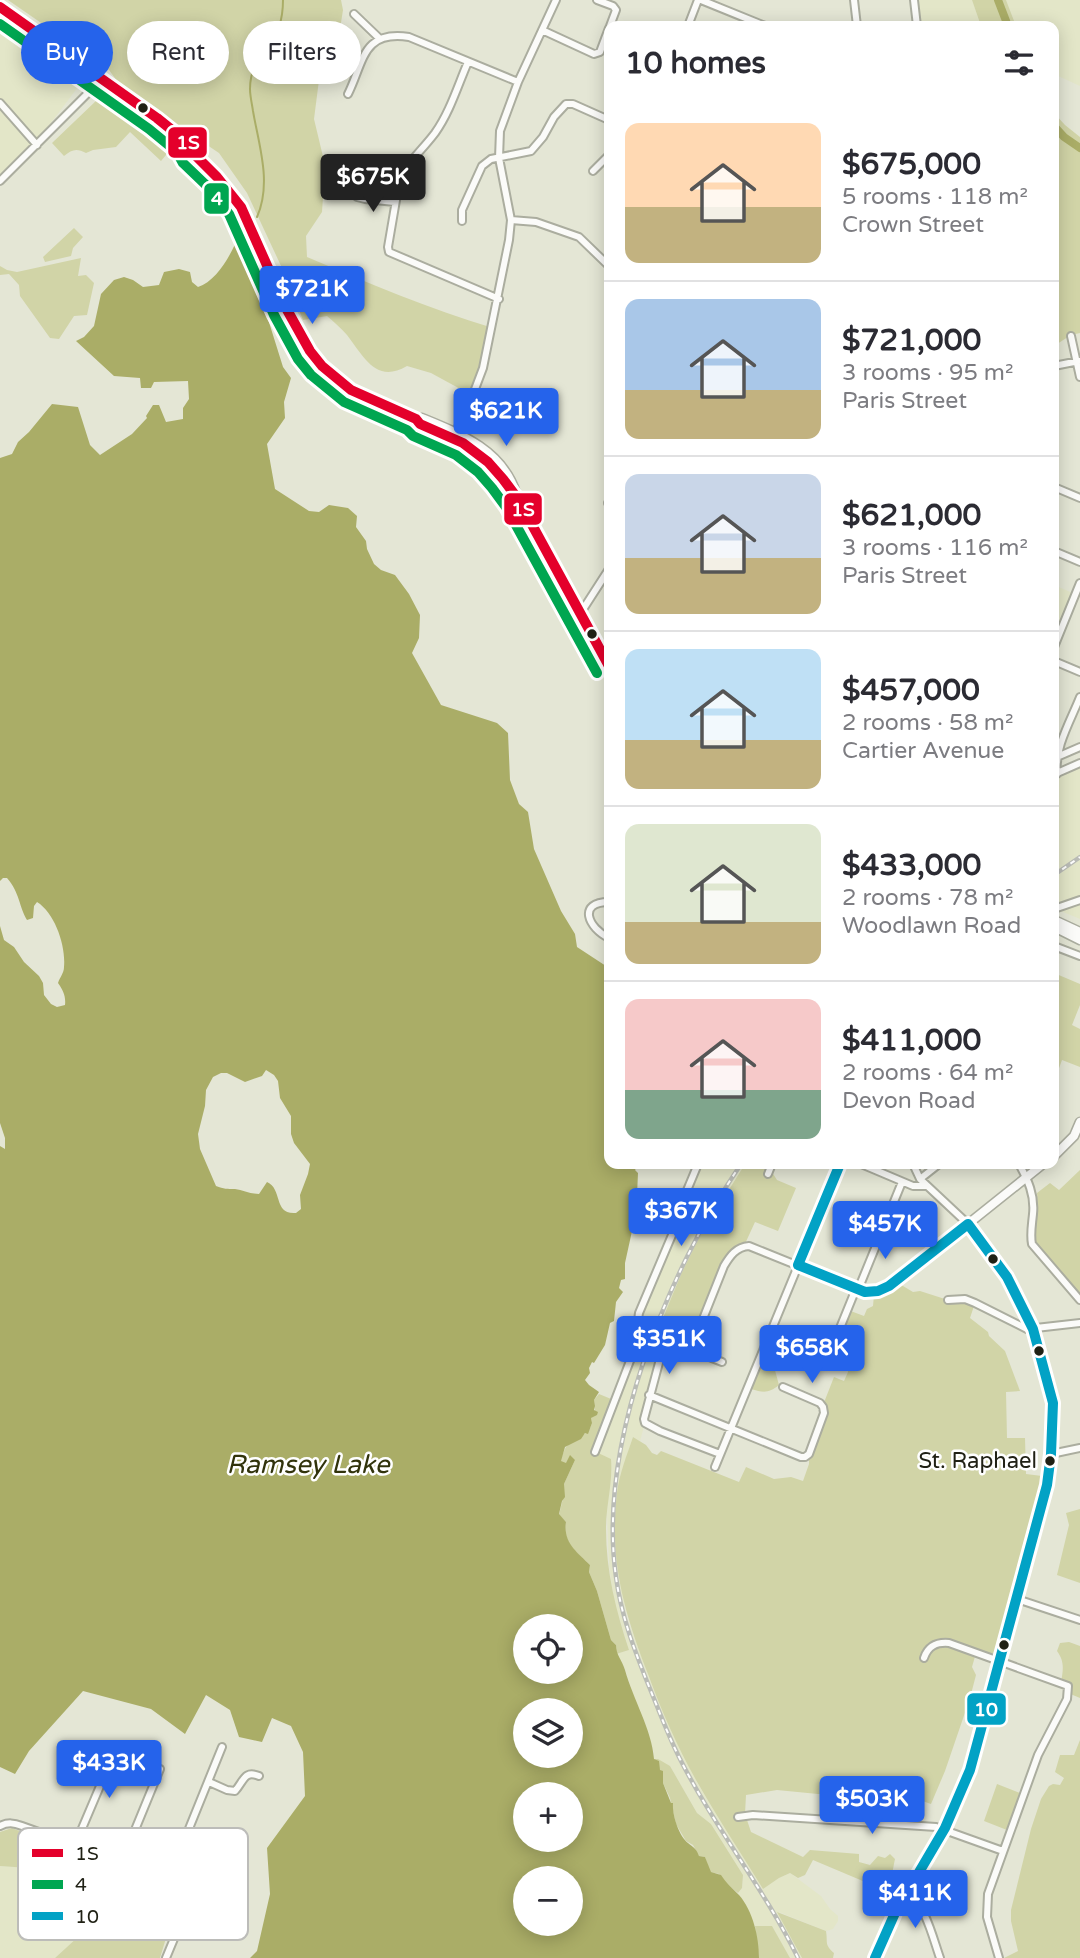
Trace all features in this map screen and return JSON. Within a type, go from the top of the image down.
[{"type":"main road","points":[[0,7],[21,22]]},
{"type":"main road","points":[[0,17],[183,151],[194,155]]},
{"type":"main road","points":[[109,84],[188,143],[194,155],[218,177],[241,207],[286,308],[310,351],[322,366],[351,390],[480,445],[500,463],[604,657]]},
{"type":"main road","points":[[94,86],[106,88],[188,143]]},
{"type":"main road","points":[[1059,926],[1080,932]]},
{"type":"main road","points":[[1059,926],[1080,940]]},
{"type":"main road","points":[[1059,1151],[1074,1136],[1080,1122]]},
{"type":"main road","points":[[875,1958],[907,1891],[945,1828],[974,1760],[1047,1485],[1053,1400],[1033,1329],[1014,1288],[968,1224],[1037,1169]]},
{"type":"main road","points":[[981,1214],[976,1226],[981,1243]]},
{"type":"street","points":[[454,435],[483,368],[509,240],[511,220],[499,158],[500,131],[518,82],[556,0]]},
{"type":"street","points":[[597,0],[613,6],[616,10],[611,21]]},
{"type":"street","points":[[690,21],[700,0],[752,21]]},
{"type":"street","points":[[854,0],[856,21]]},
{"type":"street","points":[[914,0],[916,21]]},
{"type":"street","points":[[354,14],[379,38]]},
{"type":"street","points":[[542,30],[594,54],[600,52],[604,41]]},
{"type":"street","points":[[348,94],[365,51],[379,38],[394,35],[409,37],[518,82]]},
{"type":"street","points":[[468,61],[442,122],[400,177],[388,247],[389,252],[499,299]]},
{"type":"street","points":[[0,181],[94,86]]},
{"type":"street","points":[[0,103],[37,145]]},
{"type":"street","points":[[462,221],[462,210],[485,162],[531,151],[566,104],[604,118]]},
{"type":"street","points":[[593,171],[604,160]]},
{"type":"street","points":[[358,197],[395,202]]},
{"type":"street","points":[[511,220],[536,222],[579,237],[604,260]]},
{"type":"street","points":[[1071,336],[1080,377]]},
{"type":"street","points":[[1059,365],[1078,361]]},
{"type":"street","points":[[1059,489],[1080,498]]},
{"type":"street","points":[[1059,553],[1080,562]]},
{"type":"street","points":[[580,614],[604,577]]},
{"type":"street","points":[[1059,635],[1080,583]]},
{"type":"street","points":[[1059,664],[1080,672]]},
{"type":"street","points":[[1059,752],[1080,697]]},
{"type":"street","points":[[1059,756],[1080,747]]},
{"type":"street","points":[[1059,772],[1080,763]]},
{"type":"street","points":[[1059,907],[1080,900]]},
{"type":"street","points":[[604,902],[592,908],[589,918],[592,926],[604,934]]},
{"type":"street","points":[[1059,948],[1080,956]]},
{"type":"street","points":[[595,1452],[640,1330],[639,1313],[675,1228],[696,1169]]},
{"type":"street","points":[[768,1174],[770,1169]]},
{"type":"street","points":[[715,1467],[838,1169]]},
{"type":"street","points":[[872,1169],[914,1186],[927,1186]]},
{"type":"street","points":[[691,1349],[724,1266],[731,1255],[743,1247],[749,1246],[858,1290],[871,1292],[883,1289],[968,1224],[920,1179],[915,1169]]},
{"type":"street","points":[[920,1179],[933,1169]]},
{"type":"street","points":[[1022,1169],[1033,1200],[1031,1244],[1080,1300]]},
{"type":"street","points":[[840,1328],[902,1182]]},
{"type":"street","points":[[948,1300],[970,1301],[1019,1326],[1033,1329],[1080,1324]]},
{"type":"street","points":[[720,1454],[645,1423],[644,1413],[662,1352],[670,1344],[677,1344],[722,1362]]},
{"type":"street","points":[[649,1395],[805,1457],[809,1454],[824,1413],[823,1407],[820,1403],[783,1387]]},
{"type":"street","points":[[1051,1454],[1080,1448]]},
{"type":"street","points":[[1017,1599],[1080,1620]]},
{"type":"street","points":[[925,1658],[930,1647],[949,1643],[1068,1686],[1067,1699],[1038,1755],[990,1888],[987,1906],[999,1958]]},
{"type":"street","points":[[82,1828],[117,1745]]},
{"type":"street","points":[[190,1828],[222,1747]]},
{"type":"street","points":[[136,1828],[160,1769]]},
{"type":"street","points":[[209,1782],[235,1791],[250,1773],[259,1776]]},
{"type":"street","points":[[738,1817],[752,1815],[930,1826],[945,1828],[1003,1850]]},
{"type":"street","points":[[0,1826],[15,1823],[29,1828]]},
{"type":"street","points":[[907,1891],[922,1908],[940,1958]]},
{"type":"street","points":[[166,1958],[173,1940]]},
{"type":"shaded area","points":[[8,0],[341,0],[341,21],[243,21],[243,84],[318,84],[314,119],[325,165],[322,212],[306,236],[307,257],[422,304],[493,328],[475,389],[464,391],[431,373],[407,366],[396,371],[379,370],[365,359],[340,327],[327,316],[303,320],[247,193],[219,153],[122,88],[113,76],[113,21],[38,21]]},
{"type":"shaded area","points":[[914,0],[972,0],[979,21],[917,21]]},
{"type":"shaded area","points":[[972,0],[1006,0],[1014,21],[979,21]]},
{"type":"shaded area","points":[[1006,0],[1080,0],[1080,86],[1059,76],[1059,21],[1014,21]]},
{"type":"shaded area","points":[[0,24],[21,40],[21,84],[74,84],[78,87],[38,140],[0,178]]},
{"type":"shaded area","points":[[98,99],[171,149],[161,161],[130,132],[116,147],[86,153],[75,150],[64,156],[52,143]]},
{"type":"shaded area","points":[[1059,118],[1080,137],[1080,333],[1059,343]]},
{"type":"shaded area","points":[[74,228],[83,237],[73,248],[71,256],[45,262],[43,257]]},
{"type":"shaded area","points":[[81,258],[78,276],[86,275],[94,283],[87,315],[74,316],[59,339],[50,338],[20,296],[19,285],[9,274],[0,275],[0,266],[17,272]]},
{"type":"shaded area","points":[[1059,587],[1075,594],[1059,634]]},
{"type":"shaded area","points":[[1080,763],[1080,919],[1059,910],[1059,774]]},
{"type":"shaded area","points":[[1059,975],[1080,984],[1080,1005],[1072,1025],[1080,1029],[1080,1067],[1062,1060],[1059,1068]]},
{"type":"shaded area","points":[[697,1169],[742,1169],[712,1215],[682,1272],[658,1330],[670,1343],[666,1346],[640,1441],[633,1437],[620,1476],[615,1525],[618,1570],[627,1618],[672,1732],[698,1784],[763,1889],[790,1873],[821,1896],[838,1916],[833,1929],[826,1931],[779,1912],[802,1958],[790,1958],[772,1926],[755,1926],[738,1893],[742,1888],[743,1875],[711,1824],[697,1813],[670,1766],[654,1759],[644,1720],[625,1669],[616,1654],[629,1650],[614,1602],[609,1566],[607,1513],[611,1469],[596,1453],[638,1340],[638,1319]]},
{"type":"shaded area","points":[[742,1169],[770,1169],[777,1180],[796,1188],[778,1231],[755,1222],[744,1246],[731,1256],[691,1349],[670,1343],[658,1330],[700,1236]]},
{"type":"shaded area","points":[[1080,1170],[1080,1296],[1037,1246],[1034,1227],[1037,1193],[1050,1183],[1059,1190]]},
{"type":"shaded area","points":[[898,1283],[913,1292],[920,1291],[948,1300],[975,1303],[970,1318],[988,1332],[1005,1351],[1020,1391],[1006,1392],[1007,1438],[1025,1438],[1026,1474],[1042,1476],[999,1650],[987,1656],[976,1653],[972,1667],[976,1675],[970,1698],[931,1804],[905,1795],[818,1794],[777,1790],[746,1795],[745,1814],[751,1832],[803,1857],[810,1850],[859,1854],[859,1862],[870,1865],[878,1856],[885,1858],[890,1854],[895,1859],[889,1880],[877,1887],[813,1860],[805,1875],[798,1878],[790,1873],[763,1889],[689,1767],[639,1651],[620,1585],[617,1563],[615,1517],[619,1479],[633,1437],[646,1445],[652,1453],[657,1455],[661,1451],[739,1482],[746,1467],[774,1479],[791,1477],[803,1481],[809,1464],[809,1454],[824,1414],[823,1405],[834,1377],[844,1381],[848,1372],[841,1328],[848,1310],[864,1316],[867,1309],[873,1306],[874,1295]]},
{"type":"shaded area","points":[[764,1359],[773,1363],[779,1385],[766,1392],[751,1389]]},
{"type":"shaded area","points":[[599,1394],[616,1401],[596,1452],[611,1459],[606,1529],[608,1560],[616,1606],[629,1650],[616,1654],[616,1645],[611,1640],[589,1572],[590,1565],[569,1542],[566,1522],[559,1515],[564,1484],[575,1460],[566,1464],[560,1461],[567,1446],[590,1428],[595,1411],[594,1400]]},
{"type":"shaded area","points":[[1080,1509],[1080,1583],[1057,1575],[1069,1525],[1066,1513]]},
{"type":"shaded area","points":[[1069,1642],[1080,1646],[1080,1698],[1068,1693],[1068,1686],[1061,1683],[1063,1670],[1057,1651],[1060,1643]]},
{"type":"shaded area","points":[[1080,1740],[1080,1958],[1004,1958],[1018,1951],[1011,1910],[1041,1799],[1049,1786],[1060,1785],[1064,1778],[1055,1772],[1060,1755],[1074,1755]]},
{"type":"shaded area","points":[[654,1759],[670,1766],[697,1813],[711,1824],[743,1875],[742,1888],[738,1893],[724,1882],[719,1874],[710,1872],[705,1857],[699,1856],[693,1845],[686,1841],[676,1824],[670,1798]]},
{"type":"shaded area","points":[[997,1784],[1020,1793],[1007,1830],[984,1821]]},
{"type":"shaded area","points":[[12,1828],[18,1830],[18,1867],[0,1866],[0,1832]]},
{"type":"shaded area","points":[[0,1866],[18,1867],[18,1940],[75,1940],[55,1958],[0,1958]]},
{"type":"shaded area","points":[[777,1912],[826,1931],[828,1945],[834,1953],[833,1958],[802,1958]]},
{"type":"shaded area","points":[[755,1926],[772,1926],[790,1958],[759,1958]]},
{"type":"shaded area","points":[[75,1940],[165,1940],[160,1958],[55,1958]]},
{"type":"water","name":"Ramsey Lake","points":[[239,235],[243,239],[283,367],[291,378],[284,402],[285,418],[267,444],[275,489],[309,511],[319,512],[329,505],[348,508],[357,516],[356,527],[366,541],[374,564],[395,575],[420,615],[419,638],[412,653],[441,705],[497,723],[508,733],[510,780],[519,804],[528,812],[534,849],[561,911],[575,934],[577,947],[604,965],[604,1169],[636,1169],[638,1173],[637,1195],[625,1263],[625,1279],[621,1280],[619,1288],[623,1292],[616,1302],[614,1321],[610,1323],[605,1345],[594,1363],[592,1362],[590,1373],[585,1380],[599,1392],[594,1400],[594,1410],[598,1412],[591,1418],[588,1434],[585,1433],[581,1439],[565,1447],[561,1461],[566,1463],[570,1455],[575,1460],[564,1484],[565,1497],[559,1514],[566,1522],[569,1541],[590,1565],[589,1572],[611,1640],[616,1645],[646,1726],[654,1759],[659,1761],[660,1770],[663,1771],[663,1783],[673,1803],[679,1830],[699,1856],[705,1857],[711,1872],[721,1875],[744,1901],[754,1925],[759,1958],[250,1958],[257,1951],[270,1894],[267,1848],[305,1796],[303,1752],[291,1726],[272,1718],[262,1742],[239,1737],[230,1710],[206,1695],[185,1734],[151,1709],[83,1691],[29,1751],[15,1774],[0,1767],[0,1146],[5,1149],[5,1138],[0,1123],[0,926],[4,940],[14,947],[24,962],[39,976],[44,995],[51,1004],[57,1007],[65,1005],[65,1002],[64,993],[58,983],[64,969],[63,950],[54,922],[37,902],[33,918],[27,920],[17,894],[7,878],[0,881],[0,458],[12,454],[18,442],[52,404],[78,407],[90,445],[100,455],[132,434],[147,418],[153,405],[159,405],[166,422],[183,419],[183,408],[189,399],[188,381],[154,382],[151,388],[141,388],[140,378],[114,376],[76,341],[94,326],[101,294],[114,280],[124,277],[143,287],[159,285],[164,272],[179,269],[190,272],[192,282],[198,287],[217,273]],"holes":[[[266,1070],[278,1081],[280,1098],[291,1116],[294,1143],[310,1164],[300,1195],[301,1209],[296,1213],[284,1210],[272,1185],[267,1182],[259,1194],[216,1186],[200,1149],[198,1134],[206,1090],[213,1077],[227,1073],[245,1082],[262,1076]]]},
{"type":"waterway","points":[[257,217],[264,191],[264,178],[251,97],[251,79],[253,70],[279,27],[283,0]]},
{"type":"waterway","points":[[998,0],[1006,21]]},
{"type":"waterway","points":[[1059,132],[1080,148]]},
{"type":"railway","points":[[1059,872],[1080,857]]},
{"type":"railway","points":[[738,1169],[688,1256],[664,1308],[644,1362],[628,1417],[617,1472],[613,1526],[616,1577],[633,1645],[675,1748],[693,1783],[770,1907],[798,1958]]},
{"type":"transit line","name":"1S","points":[[0,7],[188,143],[194,154],[241,207],[286,308],[310,351],[322,366],[351,390],[463,443],[488,462],[518,499],[604,657]]},
{"type":"transit line","name":"4","points":[[0,24],[149,129],[177,152],[183,163],[207,186],[229,214],[274,315],[298,359],[311,375],[344,402],[456,455],[478,472],[506,507],[597,673]]},
{"type":"transit line","name":"10","points":[[838,1169],[798,1265],[865,1292],[878,1291],[889,1286],[968,1224],[1007,1277],[1033,1329],[1053,1403],[1047,1485],[970,1770],[945,1828],[895,1913],[875,1958]]},
{"type":"place","name":"St. Raphael","points":[[1050,1461]]}]
